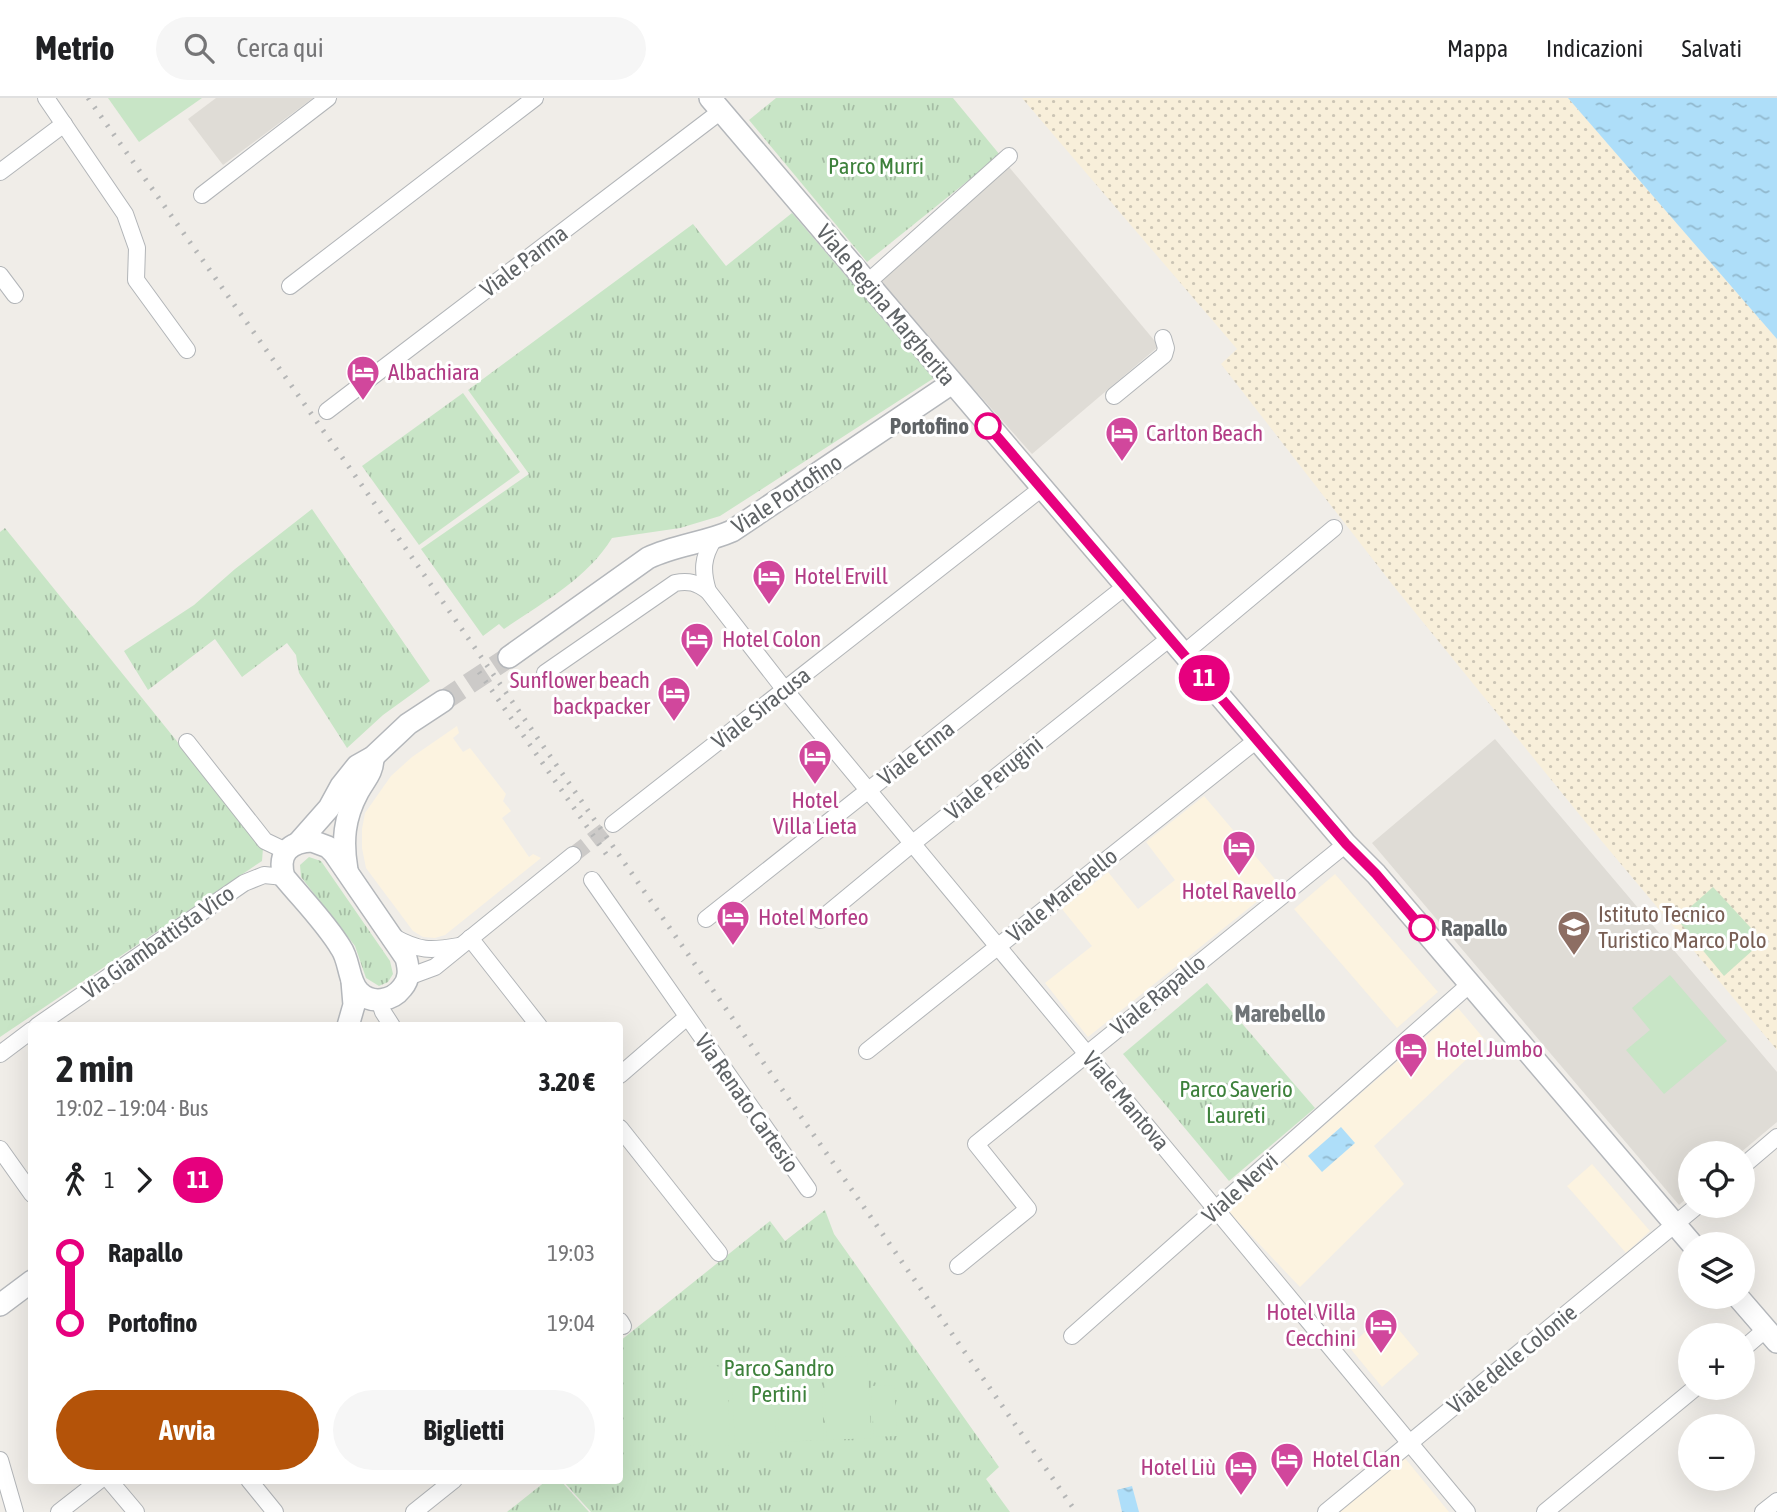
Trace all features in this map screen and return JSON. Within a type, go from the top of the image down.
[{"type":"street","points":[[46,98],[125,214],[136,248],[136,280],[187,350]]},
{"type":"street","points":[[202,195],[328,98]]},
{"type":"street","points":[[290,286],[536,98]]},
{"type":"street","name":"Viale Regina Margherita","points":[[716,105],[1346,844],[1376,874],[1681,1232]]},
{"type":"street","name":"Viale Parma","points":[[327,411],[716,105]]},
{"type":"street","points":[[0,172],[64,124]]},
{"type":"street","points":[[867,282],[1009,156]]},
{"type":"street","points":[[0,275],[15,295]]},
{"type":"street","points":[[1114,396],[1164,355],[1166,348],[1163,338]]},
{"type":"street","name":"Viale Portofino","points":[[509,657],[648,558],[668,548],[714,539],[732,531],[952,383]]},
{"type":"street","name":"Viale Siracusa","points":[[613,824],[1042,488]]},
{"type":"street","name":"Viale Perugini","points":[[820,920],[913,843],[1334,528]]},
{"type":"street","points":[[708,591],[703,576],[703,561],[714,539]]},
{"type":"street","points":[[545,673],[675,583],[686,581],[698,584],[708,591]]},
{"type":"street","name":"Viale Enna","points":[[705,919],[1126,586]]},
{"type":"street","name":"Viale Mantova","points":[[708,591],[785,690],[1467,1512]]},
{"type":"street","points":[[349,1022],[355,1005],[349,964],[342,948],[284,877],[281,867],[293,846],[330,807],[341,786],[357,765],[373,757],[408,724],[443,701]]},
{"type":"street","name":"Viale Marebello","points":[[867,1051],[1258,739]]},
{"type":"street","points":[[187,743],[265,841],[293,846],[313,841],[328,847],[406,958],[408,977],[405,985],[382,999],[362,1022]]},
{"type":"street","points":[[347,871],[344,852],[347,816],[358,792],[373,770],[373,757]]},
{"type":"street","name":"Viale Rapallo","points":[[958,1266],[1028,1209],[976,1144],[1346,844]]},
{"type":"street","points":[[408,977],[435,967],[573,855]]},
{"type":"street","name":"Via Giambattista Vico","points":[[43,1022],[244,883],[264,875],[284,877]]},
{"type":"street","name":"Via Renato Cartesio","points":[[592,880],[808,1189]]},
{"type":"street","points":[[390,935],[413,948],[432,950],[466,942]]},
{"type":"street","points":[[466,942],[536,1022]]},
{"type":"street","points":[[352,981],[360,993],[382,999]]},
{"type":"street","name":"Viale Nervi","points":[[1072,1336],[1471,984]]},
{"type":"street","points":[[382,999],[390,1022]]},
{"type":"street","points":[[623,1072],[687,1017]]},
{"type":"street","points":[[0,1054],[28,1033]]},
{"type":"street","points":[[623,1132],[719,1253]]},
{"type":"street","points":[[1755,1156],[1777,1137]]},
{"type":"street","points":[[0,1149],[28,1188]]},
{"type":"street","name":"Viale delle Colonie","points":[[1326,1512],[1683,1218]]},
{"type":"street","points":[[0,1305],[28,1284]]},
{"type":"street","points":[[1748,1309],[1772,1336],[1755,1344]]},
{"type":"street","points":[[1545,1512],[1680,1400]]},
{"type":"street","points":[[0,1460],[15,1512]]},
{"type":"street","points":[[59,1512],[95,1484]]},
{"type":"street","points":[[112,1484],[136,1512]]},
{"type":"street","points":[[252,1484],[275,1512]]},
{"type":"street","points":[[414,1512],[447,1484]]},
{"type":"street","points":[[1763,1512],[1777,1501]]},
{"type":"shaded area","points":[[216,98],[313,98],[223,165],[188,119]]},
{"type":"shaded area","points":[[1009,167],[1159,346],[1032,454],[878,282]]},
{"type":"shaded area","points":[[457,726],[459,733],[453,738],[463,752],[470,748],[506,794],[503,801],[511,811],[502,818],[529,857],[533,854],[541,858],[445,935],[423,937],[413,931],[366,868],[362,829],[365,813],[391,776],[412,757]]},
{"type":"shaded area","name":"Istituto Tecnico Turistico Marco Polo","points":[[1495,739],[1777,1072],[1777,1122],[1754,1141],[1678,1141],[1678,1204],[1372,843]]},
{"type":"shaded area","points":[[1204,796],[1279,884],[1088,1037],[1045,983],[1092,946],[1062,909],[1108,872],[1138,909],[1175,880],[1146,842]]},
{"type":"shaded area","points":[[1335,874],[1438,992],[1397,1028],[1294,909]]},
{"type":"shaded area","points":[[1458,1008],[1486,1041],[1374,1146],[1404,1184],[1300,1287],[1226,1209],[1283,1162],[1291,1170],[1284,1161]]},
{"type":"shaded area","points":[[1592,1164],[1650,1231],[1626,1253],[1567,1186]]},
{"type":"shaded area","points":[[1385,1313],[1419,1354],[1382,1387],[1349,1347]]},
{"type":"shaded area","points":[[1404,1457],[1449,1512],[1339,1512]]},
{"type":"green space","points":[[108,98],[202,98],[139,142]]},
{"type":"green space","name":"Parco Murri","points":[[776,98],[953,98],[1000,155],[867,262],[749,120]]},
{"type":"green space","points":[[792,213],[934,378],[720,516],[680,528],[612,538],[590,566],[563,589],[504,629],[499,624],[483,636],[421,549],[529,474],[468,390],[693,224],[726,266]]},
{"type":"green space","points":[[463,393],[520,472],[419,545],[362,466]]},
{"type":"green space","points":[[312,509],[430,681],[383,715],[347,748],[299,673],[296,655],[287,643],[242,677],[215,639],[148,690],[124,651],[194,605]]},
{"type":"green space","points":[[5,528],[263,848],[262,861],[0,1037],[0,532]]},
{"type":"green space","points":[[309,857],[321,861],[390,961],[393,974],[388,982],[379,986],[366,978],[355,946],[301,877],[300,865]]},
{"type":"green space","points":[[1713,887],[1763,941],[1724,976],[1677,919]]},
{"type":"green space","points":[[1670,975],[1727,1041],[1664,1094],[1626,1050],[1650,1030],[1632,1008]]},
{"type":"green space","name":"Parco Saverio Laureti","points":[[1207,983],[1315,1108],[1229,1181],[1123,1054]]},
{"type":"green space","name":"Parco Sandro Pertini","points":[[825,1210],[834,1234],[999,1467],[986,1479],[1010,1512],[591,1512],[566,1484],[623,1484],[623,1339],[770,1221],[785,1241]]},
{"type":"green space","points":[[867,1356],[871,1438],[827,1440],[823,1358]]},
{"type":"green space","points":[[820,1358],[824,1440],[779,1442],[776,1360]]},
{"type":"green space","points":[[772,1360],[776,1442],[735,1444],[731,1362]]},
{"type":"green space","points":[[727,1366],[730,1445],[689,1446],[686,1368]]},
{"type":"green space","points":[[894,1385],[897,1436],[874,1437],[871,1386]]},
{"type":"green space","points":[[542,1484],[564,1484],[589,1512],[507,1512]]},
{"type":"sand","points":[[1022,98],[1568,98],[1777,339],[1777,1050],[1579,814],[1392,584],[1221,364],[1237,349]]},
{"type":"water","points":[[1568,98],[1777,98],[1777,339]]},
{"type":"water","points":[[1341,1127],[1355,1143],[1322,1172],[1308,1156]]},
{"type":"water","points":[[1132,1486],[1139,1512],[1122,1512],[1117,1490]]},
{"type":"tunnel","points":[[443,701],[509,657]]},
{"type":"tunnel","points":[[573,855],[613,824]]},
{"type":"railway","points":[[88,98],[356,477],[1076,1512]]},
{"type":"railway","points":[[479,672],[611,861]]},
{"type":"bus line","name":"11","points":[[988,426],[1346,844],[1376,874],[1422,928]]},
{"type":"place","name":"Albachiara","points":[[363,402]]},
{"type":"place","name":"Portofino","points":[[988,426]]},
{"type":"place","name":"Carlton Beach","points":[[1122,463]]},
{"type":"place","name":"Hotel Ervill","points":[[769,606]]},
{"type":"place","name":"Hotel Colon","points":[[697,669]]},
{"type":"place","name":"Sunflower beach backpacker","points":[[674,723]]},
{"type":"place","name":"Hotel Villa Lieta","points":[[815,786]]},
{"type":"place","name":"Hotel Ravello","points":[[1239,877]]},
{"type":"place","name":"Rapallo","points":[[1422,928]]},
{"type":"place","name":"Hotel Morfeo","points":[[733,947]]},
{"type":"place","name":"Istituto Tecnico Turistico Marco Polo","points":[[1574,957]]},
{"type":"place","name":"Hotel Jumbo","points":[[1411,1079]]},
{"type":"place","name":"Hotel Villa Cecchini","points":[[1381,1355]]},
{"type":"place","name":"Hotel Clan","points":[[1287,1489]]},
{"type":"place","name":"Hotel Liù","points":[[1241,1497]]},
{"type":"district","name":"Marebello","points":[[1280,1014]]}]
